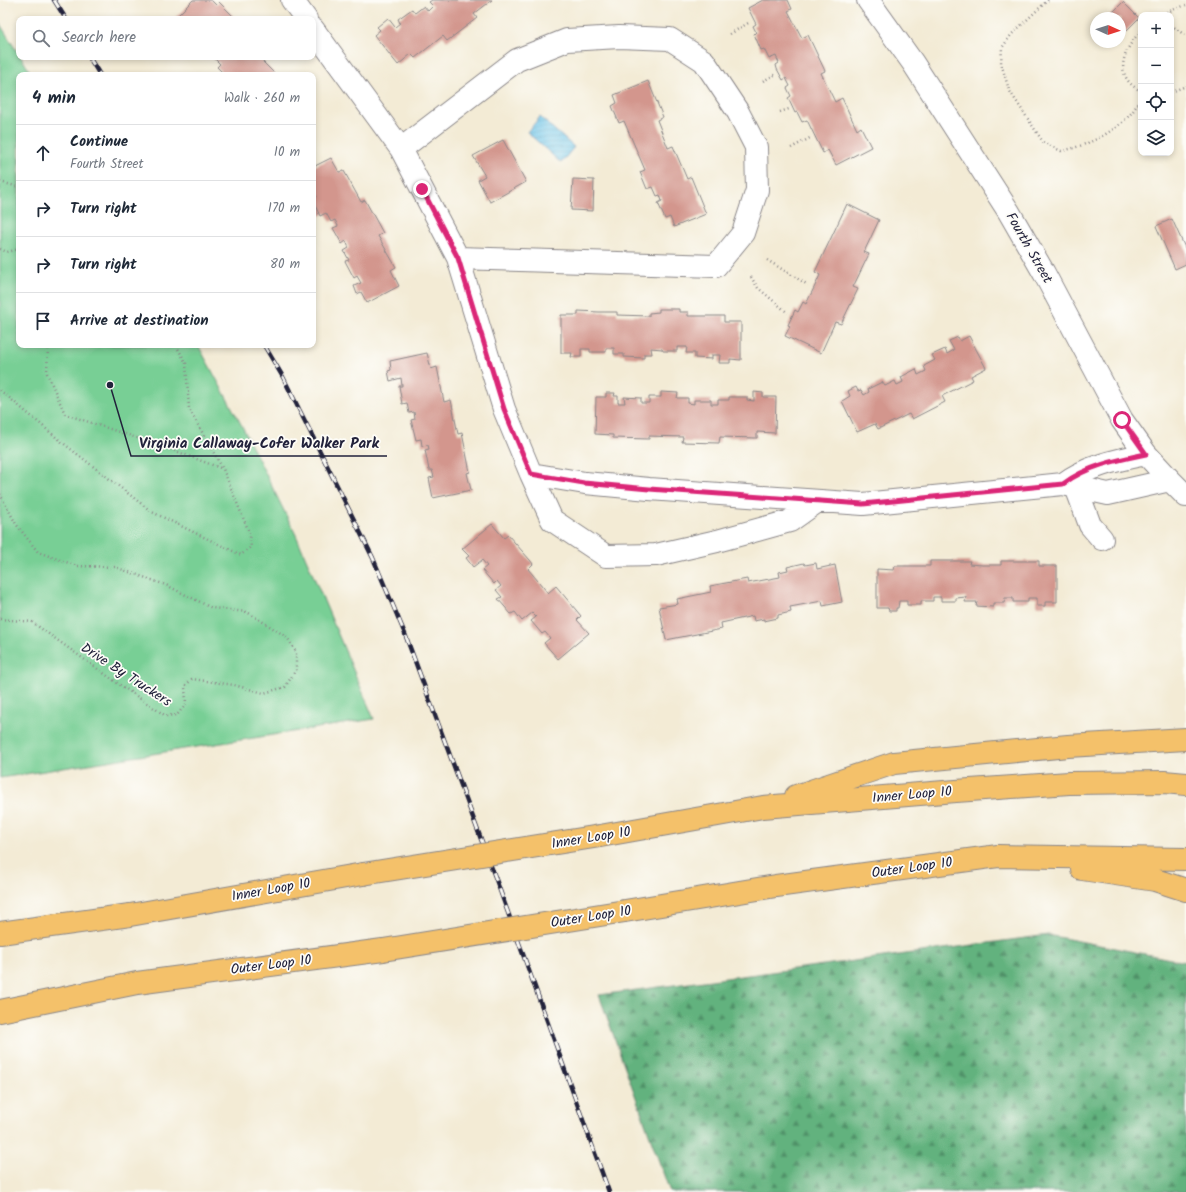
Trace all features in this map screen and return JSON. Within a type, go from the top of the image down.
[{"type":"highway","points":[[762,808],[894,763],[1068,746],[1186,739]]},
{"type":"highway","name":"Inner Loop 10","points":[[0,933],[130,915],[363,874],[762,808],[1068,783],[1164,782],[1186,784]]},
{"type":"highway","points":[[998,856],[1155,880],[1186,890]]},
{"type":"highway","name":"Outer Loop 10","points":[[0,1011],[137,983],[383,950],[776,886],[998,856],[1186,859]]},
{"type":"street","points":[[292,0],[304,16]]},
{"type":"street","name":"Fourth Street","points":[[868,0],[913,63],[1009,212],[1044,273],[1122,420],[1146,454],[1186,496]]},
{"type":"street","points":[[316,33],[401,149],[458,258],[504,409],[552,520],[606,556],[656,555],[717,542],[790,521],[818,501]]},
{"type":"street","points":[[401,149],[518,60],[567,40],[619,37],[670,39],[704,61],[738,112],[756,147],[757,190],[743,233],[716,266],[458,258]]},
{"type":"street","points":[[1070,485],[1075,475],[1107,463],[1146,454]]},
{"type":"street","points":[[531,474],[584,483],[649,489],[863,504],[1070,485],[1108,494],[1170,480]]},
{"type":"street","points":[[1070,485],[1090,525],[1102,539]]},
{"type":"path","points":[[1048,0],[1011,35],[1002,48],[1001,63],[1009,90],[1043,142],[1061,151],[1086,144],[1113,129],[1133,111],[1138,103]]},
{"type":"path","points":[[1167,12],[1186,5]]},
{"type":"path","points":[[730,34],[750,22]]},
{"type":"path","points":[[1174,28],[1186,36]]},
{"type":"path","points":[[1138,34],[1131,42],[1123,59],[1123,73],[1127,82],[1138,89]]},
{"type":"path","points":[[763,81],[776,74]]},
{"type":"path","points":[[1174,91],[1186,86]]},
{"type":"path","points":[[780,112],[789,108]]},
{"type":"path","points":[[791,148],[810,138]]},
{"type":"path","points":[[0,182],[16,186]]},
{"type":"path","points":[[0,248],[7,252],[16,250]]},
{"type":"path","points":[[767,260],[808,285]]},
{"type":"path","points":[[751,277],[758,288],[788,313]]},
{"type":"path","points":[[48,348],[47,373],[65,414],[170,449],[224,469]]},
{"type":"path","points":[[0,390],[63,443],[152,512],[241,555],[251,547],[249,532],[224,469],[189,409],[186,363],[178,348]]},
{"type":"path","name":"Drive By Truckers","points":[[0,494],[16,524],[38,552],[77,566],[115,567],[166,585],[212,608],[247,612],[287,636],[296,652],[296,670],[285,687],[264,693],[234,685],[192,680],[185,686],[186,704],[177,715],[166,716],[32,622],[0,619]]},
{"type":"green space","points":[[0,24],[16,50],[16,60],[23,60],[30,72],[16,72],[16,348],[200,348],[242,426],[296,535],[374,719],[0,778]]},
{"type":"green space","points":[[1048,935],[1186,962],[1186,1192],[670,1192],[599,995]]},
{"type":"water","points":[[540,117],[574,147],[561,163],[527,132]]},
{"type":"building","points":[[193,0],[211,0],[216,5],[219,2],[233,16],[177,16]]},
{"type":"building","points":[[432,0],[492,0],[474,14],[477,18],[447,41],[443,36],[415,58],[411,54],[398,65],[374,35],[380,30],[377,27],[388,18],[395,27],[400,23],[398,19],[412,9],[415,13],[424,6],[428,11],[433,6],[429,2]]},
{"type":"building","points":[[763,0],[788,0],[792,9],[788,11],[802,38],[808,35],[825,71],[821,73],[835,102],[842,98],[857,130],[861,127],[871,147],[836,165],[828,150],[823,153],[807,120],[802,122],[797,112],[795,113],[788,98],[791,96],[787,88],[790,86],[786,78],[783,80],[777,69],[776,65],[779,63],[776,56],[769,59],[764,49],[761,50],[754,34],[756,32],[753,26],[756,24],[748,8]]},
{"type":"building","points":[[1123,2],[1138,17],[1138,19],[1126,31],[1126,12],[1113,12]]},
{"type":"building","points":[[216,60],[264,60],[263,62],[273,72],[222,72],[217,67],[220,64]]},
{"type":"building","points":[[648,81],[663,117],[657,120],[668,148],[673,146],[687,179],[691,177],[706,214],[674,227],[670,217],[665,219],[658,203],[662,201],[660,195],[657,196],[653,187],[647,189],[640,172],[645,170],[624,121],[619,123],[612,106],[617,103],[614,95]]},
{"type":"building","points":[[503,140],[526,182],[490,202],[478,180],[485,176],[473,156]]},
{"type":"building","points":[[331,158],[339,172],[344,171],[361,202],[365,200],[383,233],[378,236],[396,267],[391,270],[399,286],[367,303],[361,292],[357,294],[354,286],[361,283],[357,276],[354,278],[345,261],[349,260],[344,251],[349,248],[346,241],[342,244],[333,228],[338,226],[335,220],[331,222],[326,213],[320,216],[316,207],[316,166]]},
{"type":"building","points":[[573,179],[594,180],[593,211],[571,210]]},
{"type":"building","points":[[847,204],[879,220],[864,252],[869,254],[853,287],[858,289],[841,324],[835,322],[821,353],[785,336],[795,310],[798,312],[803,302],[806,304],[814,288],[820,275],[815,272]]},
{"type":"building","points":[[1172,219],[1186,250],[1186,264],[1175,269],[1156,226]]},
{"type":"building","points":[[659,309],[679,309],[679,312],[688,312],[688,316],[724,316],[724,322],[741,322],[741,360],[730,359],[730,363],[719,363],[720,355],[712,355],[712,359],[695,358],[695,353],[686,353],[687,347],[677,347],[677,351],[663,351],[662,349],[651,348],[652,354],[644,354],[644,358],[624,357],[624,354],[614,354],[614,348],[606,348],[606,352],[590,352],[590,349],[581,349],[581,357],[571,357],[572,353],[561,353],[561,315],[578,315],[578,311],[617,312],[617,315],[649,316],[649,313],[659,312]]},
{"type":"building","points":[[969,336],[986,368],[971,376],[973,380],[942,396],[945,402],[912,419],[909,414],[878,429],[875,424],[857,432],[842,401],[850,396],[848,391],[856,387],[858,391],[861,390],[864,395],[869,392],[868,389],[882,382],[885,386],[895,381],[897,385],[903,382],[901,377],[916,369],[918,375],[926,371],[924,366],[935,360],[932,355],[945,349],[947,354],[954,350],[949,341],[958,337],[960,341]]},
{"type":"building","points":[[427,353],[431,369],[437,367],[444,402],[451,400],[458,434],[462,433],[470,472],[467,473],[471,490],[433,498],[429,478],[434,477],[432,470],[429,470],[425,450],[429,449],[428,445],[422,446],[421,439],[416,440],[411,420],[415,419],[414,412],[409,413],[407,403],[402,404],[399,386],[402,386],[401,378],[390,381],[388,371],[391,370],[390,361]]},
{"type":"building","points":[[661,392],[678,393],[677,398],[688,398],[688,403],[694,404],[694,400],[711,400],[711,404],[718,404],[718,400],[729,400],[729,397],[747,397],[747,400],[754,401],[754,392],[763,393],[763,397],[776,397],[775,433],[757,432],[757,438],[720,437],[719,443],[682,442],[683,437],[649,436],[649,439],[613,438],[613,435],[595,434],[596,397],[606,397],[606,393],[615,393],[614,396],[618,396],[618,403],[625,403],[624,397],[641,398],[641,403],[649,403],[649,397],[661,397]]},
{"type":"building","points":[[492,524],[504,538],[508,535],[530,560],[533,564],[528,569],[548,593],[556,586],[581,616],[577,620],[589,633],[558,659],[544,643],[550,638],[545,632],[542,634],[531,621],[536,617],[532,613],[522,621],[515,612],[511,614],[498,599],[502,597],[496,590],[501,586],[497,581],[494,584],[482,570],[487,566],[482,560],[473,567],[466,558],[469,556],[462,549]]},
{"type":"building","points":[[930,561],[970,561],[969,564],[1001,565],[1001,561],[1039,561],[1039,566],[1057,566],[1057,602],[1045,602],[1045,606],[1037,606],[1037,598],[1028,598],[1028,602],[1013,602],[1013,598],[1005,598],[1004,603],[993,603],[993,607],[976,606],[977,602],[965,602],[966,597],[956,598],[956,601],[941,601],[941,597],[933,597],[933,601],[921,601],[921,605],[907,605],[907,601],[899,601],[896,611],[889,611],[888,608],[877,608],[877,569],[894,570],[895,566],[930,566]]},
{"type":"building","points":[[804,563],[805,565],[816,563],[817,569],[835,565],[842,602],[823,606],[822,601],[790,607],[791,612],[778,615],[778,618],[764,621],[764,619],[754,621],[753,616],[721,623],[722,629],[666,640],[659,607],[678,604],[677,599],[711,592],[710,586],[747,579],[748,583],[780,577],[779,572],[788,570],[787,567]]},
{"type":"railway","points":[[54,0],[64,16]]},
{"type":"railway","points":[[91,60],[98,72]]},
{"type":"railway","points":[[266,348],[283,377],[373,558],[405,634],[609,1192]]},
{"type":"place","name":"Virginia Callaway-Cofer Walker Park","points":[[110,385]]},
{"type":"route","points":[[422,189],[458,258],[504,409],[531,474],[584,483],[649,489],[863,504],[1063,484],[1075,475],[1107,463],[1146,454],[1125,422],[1122,420]]}]
